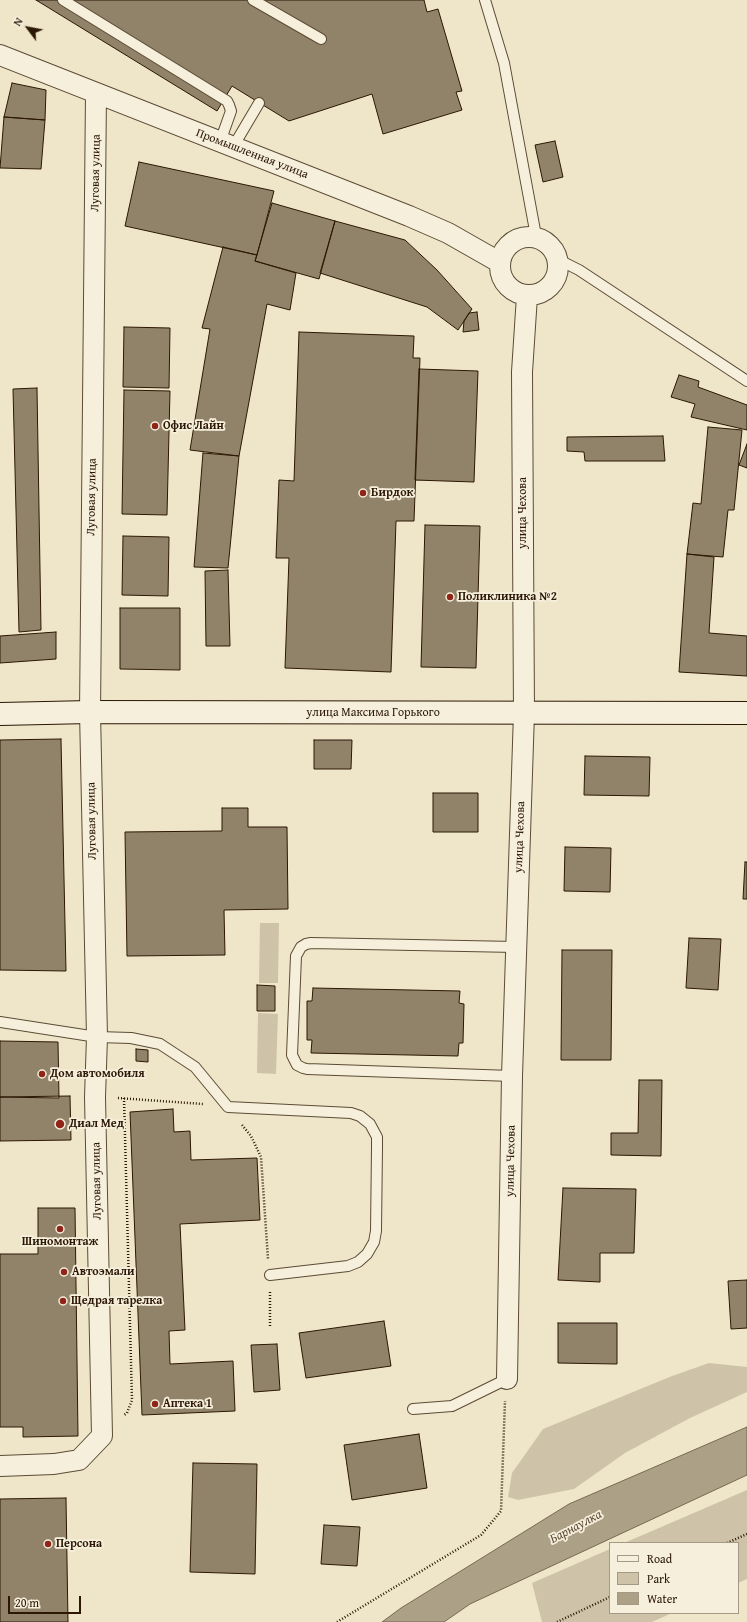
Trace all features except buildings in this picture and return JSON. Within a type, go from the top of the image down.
[{"type":"street","name":"Промышленная улица","points":[[0,55],[409,216],[448,233],[500,262]]},
{"type":"street","name":"Луговая улица","points":[[96,93],[90,712],[97,1037],[95,1097],[102,1436]]},
{"type":"street","points":[[536,236],[546,242],[552,248],[558,259],[557,272],[552,284],[546,290],[538,294],[527,296],[511,290],[504,282],[500,273],[502,254],[507,246],[522,237],[536,236]]},
{"type":"street","name":"улица Чехова","points":[[507,1379],[512,1076],[524,713],[522,372],[527,296]]},
{"type":"street","name":"улица Максима Горького","points":[[0,714],[90,712],[747,713]]},
{"type":"street","points":[[0,1466],[54,1464],[78,1460],[102,1436]]},
{"type":"lane","points":[[63,0],[227,101],[231,112],[227,144]]},
{"type":"lane","points":[[253,0],[321,39]]},
{"type":"lane","points":[[485,0],[504,63],[536,236]]},
{"type":"lane","points":[[227,144],[259,103]]},
{"type":"lane","points":[[558,259],[579,270],[747,381]]},
{"type":"lane","points":[[512,1076],[307,1069],[297,1064],[292,1055],[296,956],[301,947],[306,944],[516,947]]},
{"type":"lane","points":[[0,1022],[97,1037],[131,1038],[160,1044],[195,1066],[228,1107],[351,1113],[360,1116],[370,1124],[376,1137],[376,1231],[374,1242],[367,1254],[358,1262],[348,1266],[270,1275]]},
{"type":"lane","points":[[413,1409],[452,1406],[507,1379]]},
{"type":"path","points":[[95,1097],[228,1107],[251,1136],[261,1157],[270,1275],[270,1327]]},
{"type":"path","points":[[102,1436],[127,1413],[132,1400],[124,1098]]},
{"type":"path","points":[[337,1622],[481,1535],[501,1511],[503,1431],[507,1379]]},
{"type":"path","points":[[729,1542],[747,1534]]},
{"type":"path","points":[[557,1622],[609,1597]]},
{"type":"green space","points":[[260,923],[279,923],[278,983],[259,983]]},
{"type":"green space","points":[[258,1013],[278,1014],[276,1074],[257,1073]]},
{"type":"green space","points":[[709,1363],[747,1367],[747,1392],[690,1418],[625,1453],[574,1489],[518,1500],[508,1497],[512,1473],[543,1429],[672,1376]]},
{"type":"green space","points":[[747,1490],[747,1579],[739,1583],[739,1542],[626,1542]]},
{"type":"green space","points":[[609,1549],[609,1614],[670,1614],[652,1622],[542,1622],[532,1583]]},
{"type":"water","name":"Барнаулка","points":[[747,1427],[747,1475],[470,1604],[444,1622],[382,1622],[401,1608],[569,1504]]},
{"type":"place","name":"Офис Лайн","points":[[155,426]]},
{"type":"place","name":"Бирдок","points":[[363,493]]},
{"type":"place","name":"Поликлиника №2","points":[[450,597]]},
{"type":"place","name":"Дом автомобиля","points":[[42,1074]]},
{"type":"place","name":"Диал Мед","points":[[60,1124]]},
{"type":"place","name":"Шиномонтаж","points":[[60,1229]]},
{"type":"place","name":"Автоэмали","points":[[64,1272]]},
{"type":"place","name":"Щедрая тарелка","points":[[63,1301]]},
{"type":"place","name":"Аптека 1","points":[[155,1404]]},
{"type":"place","name":"Персона","points":[[48,1544]]}]
